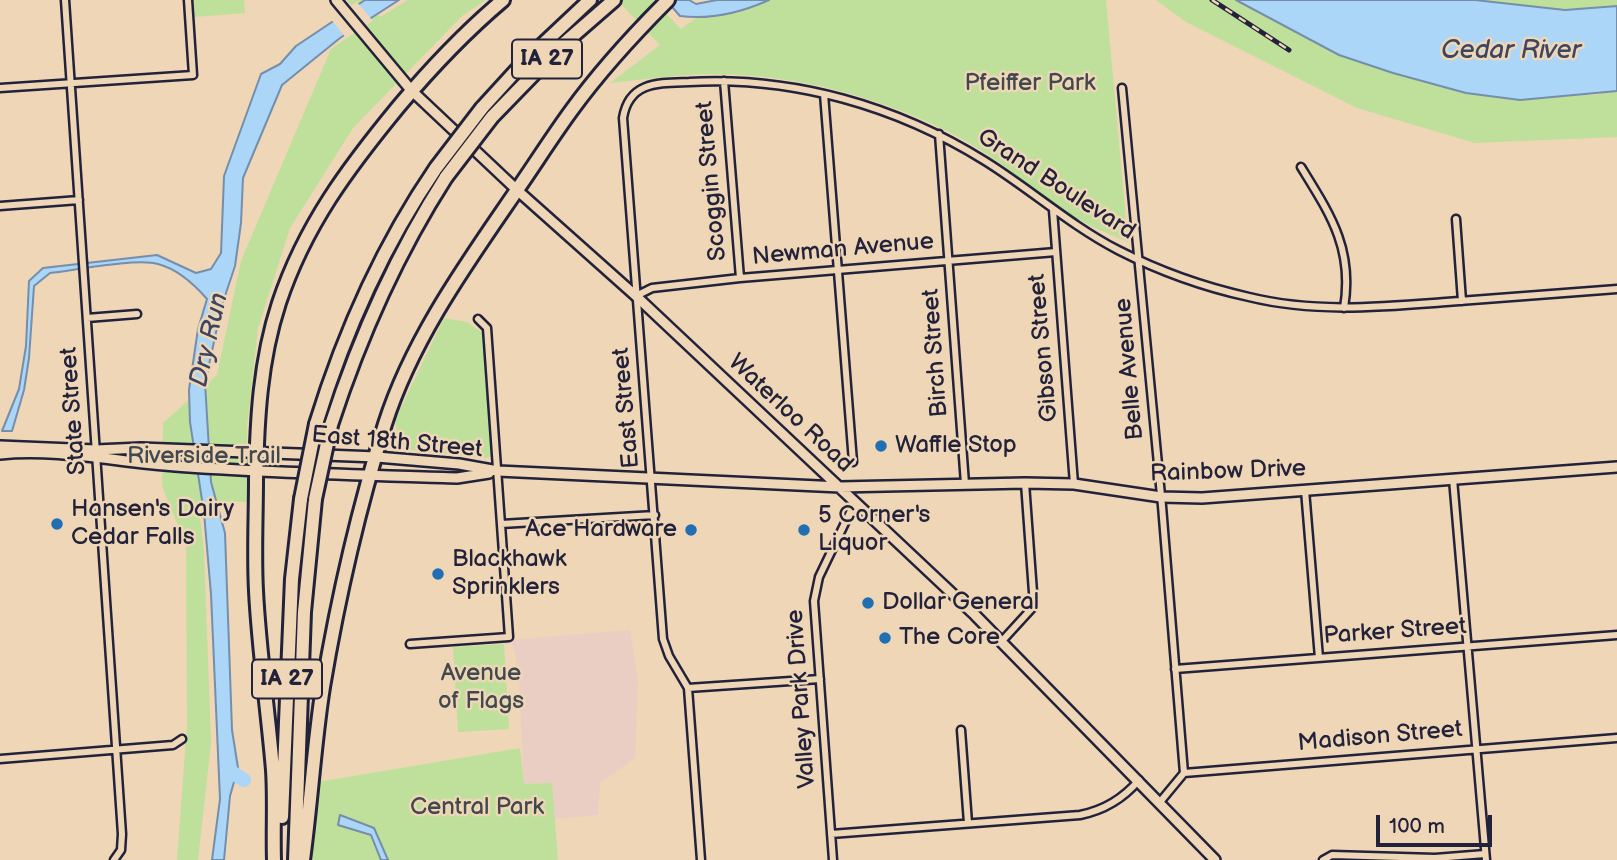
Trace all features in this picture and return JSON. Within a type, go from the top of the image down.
[{"type":"highway","points":[[274,860],[273,771],[256,588],[259,393],[270,336],[299,252],[311,227],[348,169],[411,90],[458,41],[503,0]]},
{"type":"highway","name":"IA 27","points":[[280,860],[292,579],[300,499],[316,424],[338,357],[362,299],[397,230],[441,172],[482,107],[524,62],[590,0]]},
{"type":"highway","points":[[303,860],[323,687],[350,555],[394,400],[418,346],[476,250],[570,112],[635,33],[668,0]]},
{"type":"highway","name":"IA 27","points":[[295,860],[304,612],[315,499],[331,425],[352,361],[378,299],[441,172],[560,47],[610,3]]},
{"type":"main road","name":"Waterloo Road","points":[[337,1],[411,90],[517,190],[636,296],[1002,641],[1215,860]]},
{"type":"main road","name":"East 18th Street","points":[[0,446],[175,466],[256,471],[457,478],[498,471]]},
{"type":"main road","name":"East 18th Street","points":[[0,454],[97,455],[141,448],[377,457],[459,464],[498,471],[840,487]]},
{"type":"main road","name":"Rainbow Drive","points":[[840,487],[1074,484],[1161,497],[1202,498],[1617,467]]},
{"type":"street","name":"State Street","points":[[65,0],[117,749],[122,843],[114,860]]},
{"type":"street","points":[[0,88],[193,75],[188,0]]},
{"type":"street","name":"Grand Boulevard","points":[[623,118],[625,103],[638,90],[656,83],[724,80],[776,85],[824,94],[889,114],[939,134],[986,162],[1099,240],[1139,260],[1199,283],[1253,298],[1301,306],[1344,308],[1617,289]]},
{"type":"street","name":"Scoggin Street","points":[[724,80],[740,278]]},
{"type":"street","name":"Belle Avenue","points":[[1122,88],[1184,773]]},
{"type":"street","points":[[824,94],[853,462]]},
{"type":"street","name":"East Street","points":[[623,118],[663,639],[669,656],[688,688]]},
{"type":"street","name":"Birch Street","points":[[939,134],[965,484]]},
{"type":"street","points":[[1301,167],[1338,230],[1346,283],[1344,308]]},
{"type":"street","points":[[0,206],[79,200]]},
{"type":"street","name":"Gibson Street","points":[[1053,210],[1074,484]]},
{"type":"street","points":[[1456,219],[1462,301]]},
{"type":"street","name":"Newman Avenue","points":[[636,296],[652,288],[740,278],[1056,252]]},
{"type":"street","points":[[87,318],[137,314]]},
{"type":"street","points":[[410,644],[509,637],[487,328],[478,319]]},
{"type":"street","points":[[1323,860],[1332,855],[1485,857],[1453,479]]},
{"type":"street","points":[[1002,641],[1034,606],[1025,483]]},
{"type":"street","points":[[1305,490],[1319,658]]},
{"type":"street","name":"Valley Park Drive","points":[[833,860],[815,589],[855,502]]},
{"type":"street","points":[[501,524],[655,515]]},
{"type":"street","name":"Parker Street","points":[[1175,668],[1617,635]]},
{"type":"street","points":[[701,860],[688,688],[820,679]]},
{"type":"street","points":[[961,730],[968,823]]},
{"type":"street","name":"Madison Street","points":[[1184,773],[1617,738]]},
{"type":"street","points":[[0,759],[173,745],[183,739]]},
{"type":"street","points":[[1160,802],[1184,773]]},
{"type":"street","points":[[831,834],[1091,813],[1122,798],[1139,780]]},
{"type":"shaded area","points":[[630,630],[638,680],[635,758],[600,783],[598,815],[554,819],[551,783],[524,785],[519,678],[510,640]]},
{"type":"green space","points":[[193,0],[244,0],[245,13],[194,17]]},
{"type":"green space","name":"Riverside Trail","points":[[347,0],[367,0],[380,17],[408,0],[486,0],[462,16],[353,128],[290,228],[258,328],[247,427],[247,502],[198,501],[204,551],[211,743],[198,860],[177,860],[187,725],[186,546],[162,486],[163,423],[217,375],[241,261],[331,49],[366,25]]},
{"type":"green space","name":"Pfeiffer Park","points":[[617,0],[653,0],[681,29],[696,18],[731,13],[769,0],[1106,0],[1128,242],[1071,215],[987,154],[957,136],[929,122],[871,100],[810,84],[748,75],[690,75],[610,83],[660,45]]},
{"type":"green space","points":[[1156,0],[1250,0],[1393,73],[1429,81],[1592,95],[1617,91],[1617,137],[1475,143],[1357,108],[1186,22]]},
{"type":"green space","points":[[1475,0],[1617,0],[1617,6],[1565,10]]},
{"type":"green space","points":[[444,318],[467,322],[488,337],[496,454],[486,458],[400,449],[395,420]]},
{"type":"green space","name":"Avenue of Flags","points":[[504,644],[509,729],[458,732],[453,647]]},
{"type":"green space","name":"Central Park","points":[[520,748],[524,784],[552,783],[558,860],[311,860],[318,782]]},
{"type":"water","points":[[365,0],[399,0],[340,38],[282,85],[243,178],[235,266],[222,305],[205,383],[211,482],[225,533],[232,730],[238,768],[230,796],[224,860],[212,860],[220,799],[211,594],[204,513],[190,422],[189,390],[198,329],[207,299],[185,278],[158,264],[121,263],[50,273],[34,286],[24,390],[12,431],[2,431],[19,389],[26,346],[29,281],[43,268],[157,255],[196,273],[211,269],[221,253],[224,176],[261,74],[280,64],[296,46]]},
{"type":"water","points":[[666,0],[689,0],[696,4],[717,0],[769,0],[726,14],[691,17],[680,16]]},
{"type":"water","name":"Cedar River","points":[[1236,0],[1475,0],[1565,10],[1617,6],[1617,91],[1520,100],[1466,93],[1339,55]]},
{"type":"water","points":[[340,815],[374,828],[388,860],[381,860],[371,835],[338,825]]},
{"type":"pier","points":[[357,2],[373,21],[346,38],[330,18]]},
{"type":"waterway","name":"Dry Run","points":[[227,762],[230,771],[244,780]]},
{"type":"railway","points":[[1212,0],[1289,50]]},
{"type":"place","name":"Waffle Stop","points":[[881,446]]},
{"type":"place","name":"Hansen's Dairy Cedar Falls","points":[[57,524]]},
{"type":"place","name":"Ace Hardware","points":[[691,530]]},
{"type":"place","name":"5 Corner's Liquor","points":[[804,530]]},
{"type":"place","name":"Blackhawk Sprinklers","points":[[438,574]]},
{"type":"place","name":"Dollar General","points":[[868,603]]},
{"type":"place","name":"The Core","points":[[885,638]]}]
